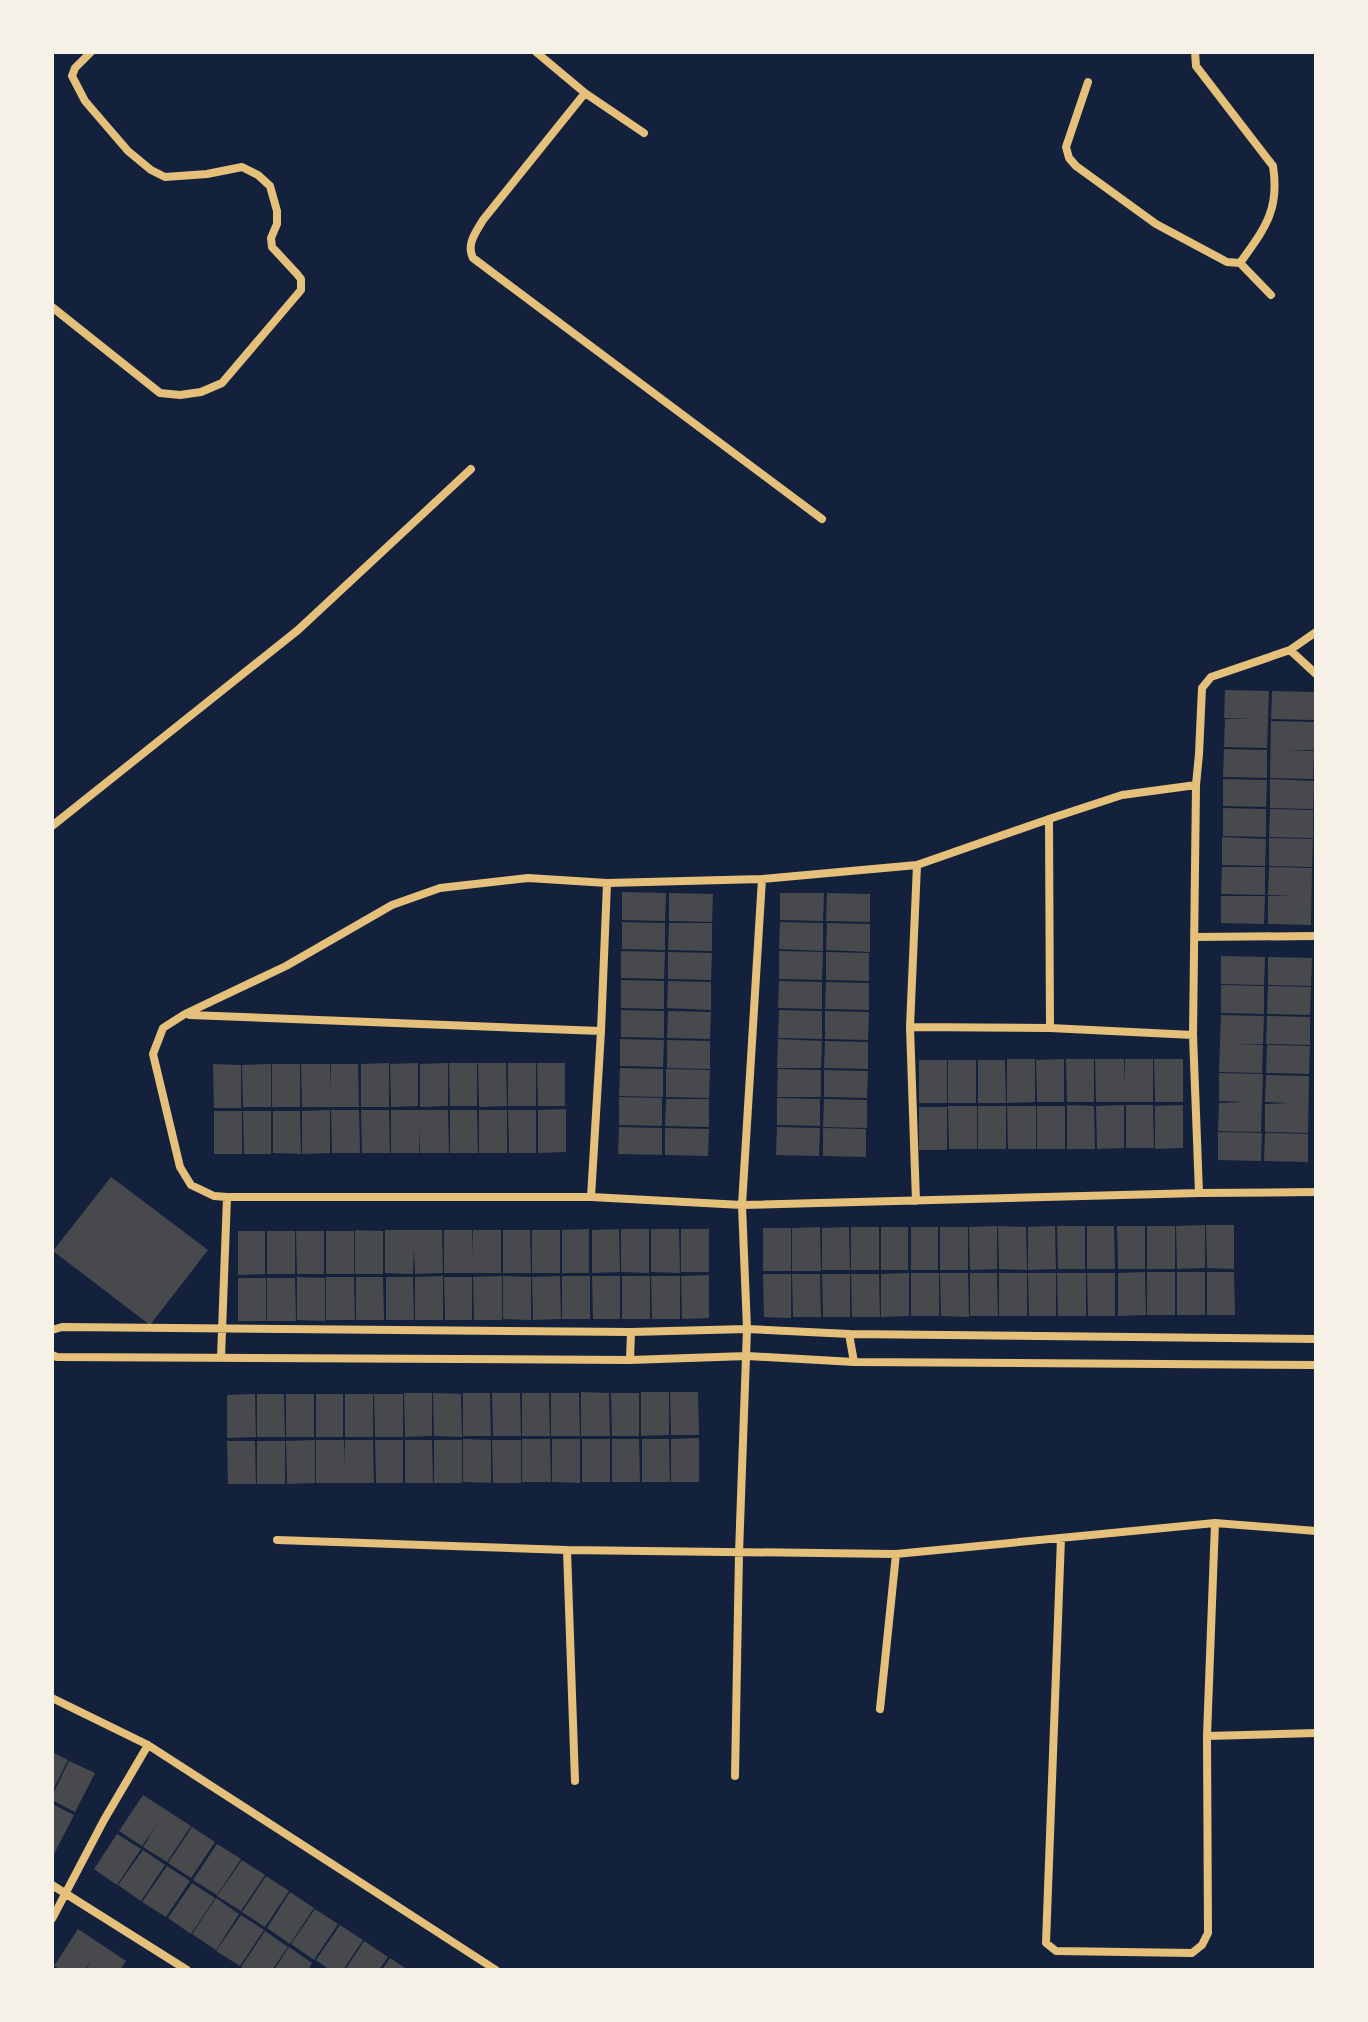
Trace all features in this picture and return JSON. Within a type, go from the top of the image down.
[{"type":"street","points":[[52,307],[160,393],[180,395],[201,392],[222,383],[301,290],[302,284],[297,274],[272,247],[277,211],[270,186],[242,167],[207,174],[165,177],[151,170],[128,151],[85,101],[72,76],[75,68],[91,52]]},
{"type":"street","points":[[536,52],[585,93],[644,133]]},
{"type":"street","points":[[1195,52],[1196,66],[1273,166],[1275,201],[1262,232],[1240,263]]},
{"type":"street","points":[[1088,82],[1066,147],[1069,158],[1156,224],[1227,262],[1240,263],[1271,295]]},
{"type":"street","points":[[585,93],[483,220],[471,244],[473,258],[822,519]]},
{"type":"street","points":[[52,826],[298,630],[471,469]]},
{"type":"street","points":[[1199,1193],[1193,1035],[1196,785],[1202,688],[1211,677],[1290,650],[1316,632]]},
{"type":"street","points":[[1290,650],[1316,674]]},
{"type":"street","points":[[1196,785],[1122,795],[917,865],[762,879],[607,883],[528,878],[440,888],[392,905],[286,966],[185,1014],[163,1028],[153,1054],[180,1167],[191,1185],[214,1196],[227,1197],[591,1197],[742,1205],[1316,1192]]},
{"type":"street","points":[[1049,819],[1050,1028]]},
{"type":"street","points":[[916,1201],[910,1027],[917,865]]},
{"type":"street","points":[[735,1776],[747,1356],[742,1205],[762,879]]},
{"type":"street","points":[[591,1197],[607,883]]},
{"type":"street","points":[[1195,937],[1316,936]]},
{"type":"street","points":[[185,1014],[601,1031]]},
{"type":"street","points":[[910,1027],[1050,1028],[1193,1035]]},
{"type":"street","points":[[221,1358],[227,1197]]},
{"type":"street","points":[[52,1330],[62,1327],[631,1332],[747,1329],[849,1334],[1316,1339]]},
{"type":"street","points":[[630,1360],[631,1332]]},
{"type":"street","points":[[849,1334],[854,1362]]},
{"type":"street","points":[[52,1355],[630,1360],[747,1356],[854,1362],[1316,1365]]},
{"type":"street","points":[[1061,1538],[1046,1943],[1056,1951],[1192,1953],[1202,1945],[1208,1933],[1207,1736],[1215,1523]]},
{"type":"street","points":[[277,1540],[567,1550],[896,1554],[1215,1523],[1316,1531]]},
{"type":"street","points":[[567,1550],[575,1781]]},
{"type":"street","points":[[880,1709],[896,1554]]},
{"type":"street","points":[[52,1698],[148,1745],[496,1970]]},
{"type":"street","points":[[1207,1736],[1316,1733]]},
{"type":"street","points":[[52,1919],[148,1745]]},
{"type":"street","points":[[52,1885],[187,1970]]},
{"type":"building","points":[[1225,690],[1269,691],[1267,748],[1224,747],[1225,719],[1251,719],[1224,718]]},
{"type":"building","points":[[1272,691],[1315,692],[1314,720],[1271,719]]},
{"type":"building","points":[[1271,721],[1314,722],[1314,750],[1288,750],[1314,751],[1313,779],[1270,778]]},
{"type":"building","points":[[1224,749],[1267,750],[1267,778],[1223,777]]},
{"type":"building","points":[[1223,779],[1267,780],[1266,807],[1223,806]]},
{"type":"building","points":[[1270,779],[1314,781],[1313,809],[1270,808]]},
{"type":"building","points":[[1223,808],[1266,809],[1266,837],[1223,836]]},
{"type":"building","points":[[1270,809],[1313,810],[1313,838],[1269,837]]},
{"type":"building","points":[[1222,837],[1266,839],[1265,866],[1222,865]]},
{"type":"building","points":[[1269,838],[1313,839],[1312,867],[1269,866]]},
{"type":"building","points":[[1222,867],[1265,867],[1265,895],[1221,894]]},
{"type":"building","points":[[1269,867],[1312,868],[1311,925],[1268,924],[1268,896],[1294,896],[1268,895]]},
{"type":"building","points":[[622,892],[666,893],[665,921],[622,920]]},
{"type":"building","points":[[669,893],[713,894],[712,922],[669,921]]},
{"type":"building","points":[[780,893],[824,893],[823,921],[780,920]]},
{"type":"building","points":[[827,893],[870,894],[870,922],[826,921]]},
{"type":"building","points":[[1221,896],[1265,896],[1264,924],[1221,923]]},
{"type":"building","points":[[622,922],[665,923],[665,950],[622,949]]},
{"type":"building","points":[[780,922],[823,923],[823,951],[779,949]]},
{"type":"building","points":[[669,923],[712,923],[712,951],[668,950]]},
{"type":"building","points":[[827,923],[870,924],[870,952],[826,950]]},
{"type":"building","points":[[621,951],[665,952],[664,979],[621,978]]},
{"type":"building","points":[[779,951],[823,952],[822,980],[779,979]]},
{"type":"building","points":[[668,952],[712,953],[711,980],[668,979]]},
{"type":"building","points":[[826,952],[869,953],[869,981],[826,980]]},
{"type":"building","points":[[1221,956],[1265,957],[1264,985],[1221,984]]},
{"type":"building","points":[[1268,957],[1312,958],[1311,986],[1268,985]]},
{"type":"building","points":[[621,980],[664,981],[664,1009],[621,1008]]},
{"type":"building","points":[[668,981],[711,982],[711,1010],[667,1008]]},
{"type":"building","points":[[779,981],[822,982],[822,1009],[778,1008]]},
{"type":"building","points":[[826,982],[869,983],[869,1010],[825,1009]]},
{"type":"building","points":[[1221,985],[1264,986],[1264,1014],[1221,1013]]},
{"type":"building","points":[[1268,986],[1311,987],[1310,1015],[1267,1014]]},
{"type":"building","points":[[621,1010],[664,1011],[664,1038],[621,1037]]},
{"type":"building","points":[[779,1010],[822,1011],[822,1039],[778,1038]]},
{"type":"building","points":[[668,1011],[711,1012],[710,1039],[667,1038]]},
{"type":"building","points":[[825,1011],[869,1012],[868,1040],[825,1039]]},
{"type":"building","points":[[1221,1015],[1264,1016],[1263,1044],[1237,1045],[1263,1045],[1262,1073],[1219,1072]]},
{"type":"building","points":[[1267,1016],[1310,1017],[1310,1045],[1266,1044]]},
{"type":"building","points":[[620,1039],[664,1040],[663,1067],[620,1066]]},
{"type":"building","points":[[778,1039],[822,1041],[821,1068],[777,1068]]},
{"type":"building","points":[[667,1040],[710,1041],[710,1069],[667,1068]]},
{"type":"building","points":[[825,1041],[868,1042],[868,1069],[824,1068]]},
{"type":"building","points":[[1267,1045],[1310,1046],[1309,1074],[1266,1073]]},
{"type":"building","points":[[1007,1059],[1035,1059],[1035,1102],[1007,1103]]},
{"type":"building","points":[[1064,1059],[1064,1102],[1037,1102],[1036,1060]]},
{"type":"building","points":[[1066,1059],[1094,1059],[1094,1102],[1067,1102]]},
{"type":"building","points":[[1095,1059],[1124,1059],[1124,1085],[1125,1059],[1153,1059],[1153,1102],[1096,1102]]},
{"type":"building","points":[[1154,1059],[1183,1059],[1183,1102],[1155,1102]]},
{"type":"building","points":[[919,1060],[947,1060],[947,1103],[919,1103]]},
{"type":"building","points":[[948,1060],[976,1060],[976,1103],[948,1103]]},
{"type":"building","points":[[978,1060],[1005,1060],[1006,1103],[978,1103]]},
{"type":"building","points":[[389,1063],[389,1107],[361,1107],[361,1064]]},
{"type":"building","points":[[418,1063],[418,1106],[391,1107],[390,1064]]},
{"type":"building","points":[[448,1063],[448,1106],[420,1107],[420,1064]]},
{"type":"building","points":[[449,1063],[477,1063],[477,1106],[450,1106]]},
{"type":"building","points":[[478,1063],[506,1063],[507,1106],[479,1107]]},
{"type":"building","points":[[508,1063],[536,1063],[536,1106],[508,1106]]},
{"type":"building","points":[[537,1063],[565,1063],[565,1106],[538,1106]]},
{"type":"building","points":[[213,1064],[241,1065],[241,1108],[214,1108]]},
{"type":"building","points":[[271,1064],[271,1107],[243,1107],[242,1065]]},
{"type":"building","points":[[272,1064],[300,1064],[300,1107],[272,1107]]},
{"type":"building","points":[[301,1064],[330,1064],[330,1090],[331,1064],[358,1064],[359,1107],[302,1107]]},
{"type":"building","points":[[620,1068],[663,1069],[663,1097],[619,1096]]},
{"type":"building","points":[[666,1069],[710,1070],[709,1098],[666,1097]]},
{"type":"building","points":[[778,1069],[821,1070],[821,1097],[777,1097]]},
{"type":"building","points":[[824,1070],[868,1071],[867,1098],[824,1097]]},
{"type":"building","points":[[1219,1073],[1263,1074],[1261,1132],[1218,1131],[1219,1103],[1245,1102],[1219,1101]]},
{"type":"building","points":[[1266,1075],[1309,1076],[1308,1133],[1265,1132],[1265,1104],[1292,1103],[1265,1102]]},
{"type":"building","points":[[619,1097],[662,1098],[662,1126],[619,1125]]},
{"type":"building","points":[[777,1098],[820,1099],[820,1126],[777,1125]]},
{"type":"building","points":[[666,1099],[709,1099],[709,1127],[665,1126]]},
{"type":"building","points":[[824,1099],[867,1100],[867,1128],[823,1127]]},
{"type":"building","points":[[1067,1105],[1094,1106],[1095,1149],[1067,1149]]},
{"type":"building","points":[[1124,1105],[1124,1148],[1097,1149],[1096,1106]]},
{"type":"building","points":[[1126,1105],[1153,1105],[1154,1148],[1126,1148]]},
{"type":"building","points":[[1183,1105],[1183,1148],[1155,1149],[1155,1106]]},
{"type":"building","points":[[948,1106],[977,1106],[977,1149],[949,1149]]},
{"type":"building","points":[[978,1106],[1006,1106],[1006,1149],[978,1149]]},
{"type":"building","points":[[1007,1106],[1036,1106],[1036,1149],[1008,1149]]},
{"type":"building","points":[[1037,1106],[1065,1106],[1065,1149],[1037,1149]]},
{"type":"building","points":[[919,1107],[947,1107],[947,1150],[919,1150]]},
{"type":"building","points":[[566,1109],[566,1152],[538,1153],[538,1110]]},
{"type":"building","points":[[330,1110],[330,1153],[302,1154],[302,1111]]},
{"type":"building","points":[[331,1110],[359,1110],[360,1153],[332,1153]]},
{"type":"building","points":[[361,1110],[389,1110],[390,1153],[362,1153]]},
{"type":"building","points":[[391,1110],[448,1110],[449,1153],[420,1153],[420,1127],[419,1153],[391,1153]]},
{"type":"building","points":[[450,1110],[477,1110],[478,1153],[450,1153]]},
{"type":"building","points":[[479,1110],[507,1110],[507,1153],[479,1153]]},
{"type":"building","points":[[508,1110],[536,1110],[536,1153],[509,1153]]},
{"type":"building","points":[[214,1111],[242,1111],[242,1154],[214,1154]]},
{"type":"building","points":[[243,1111],[271,1111],[271,1154],[244,1154]]},
{"type":"building","points":[[273,1111],[300,1111],[301,1154],[273,1153]]},
{"type":"building","points":[[619,1127],[662,1128],[662,1155],[618,1154]]},
{"type":"building","points":[[777,1127],[820,1128],[819,1156],[776,1155]]},
{"type":"building","points":[[665,1128],[709,1129],[708,1156],[665,1155]]},
{"type":"building","points":[[823,1128],[866,1129],[866,1157],[823,1156]]},
{"type":"building","points":[[1218,1132],[1262,1133],[1261,1161],[1218,1160]]},
{"type":"building","points":[[1265,1133],[1308,1134],[1308,1162],[1264,1161]]},
{"type":"building","points":[[111,1177],[208,1250],[150,1325],[53,1251]]},
{"type":"building","points":[[1205,1225],[1205,1268],[1177,1269],[1176,1226]]},
{"type":"building","points":[[1206,1225],[1234,1225],[1234,1269],[1207,1268]]},
{"type":"building","points":[[997,1226],[997,1269],[970,1270],[969,1227]]},
{"type":"building","points":[[998,1226],[1026,1227],[1027,1270],[999,1269]]},
{"type":"building","points":[[1055,1226],[1056,1269],[1028,1270],[1028,1227]]},
{"type":"building","points":[[1057,1226],[1085,1226],[1085,1269],[1058,1269]]},
{"type":"building","points":[[1087,1226],[1114,1226],[1115,1269],[1087,1269]]},
{"type":"building","points":[[1117,1226],[1145,1226],[1145,1269],[1118,1269]]},
{"type":"building","points":[[1147,1226],[1175,1226],[1175,1269],[1147,1269]]},
{"type":"building","points":[[820,1227],[821,1271],[792,1271],[792,1228]]},
{"type":"building","points":[[849,1227],[850,1270],[822,1270],[822,1228]]},
{"type":"building","points":[[851,1227],[879,1227],[879,1270],[851,1270]]},
{"type":"building","points":[[881,1227],[908,1227],[908,1270],[881,1270]]},
{"type":"building","points":[[911,1227],[938,1227],[938,1270],[911,1270]]},
{"type":"building","points":[[940,1227],[968,1227],[968,1270],[940,1270]]},
{"type":"building","points":[[763,1228],[791,1228],[791,1271],[763,1271]]},
{"type":"building","points":[[589,1229],[589,1273],[562,1273],[562,1230]]},
{"type":"building","points":[[619,1229],[620,1272],[592,1273],[592,1230]]},
{"type":"building","points":[[621,1229],[649,1229],[649,1273],[621,1272]]},
{"type":"building","points":[[651,1229],[679,1229],[680,1273],[651,1272]]},
{"type":"building","points":[[681,1229],[709,1229],[709,1272],[681,1272]]},
{"type":"building","points":[[355,1230],[383,1231],[383,1274],[355,1274]]},
{"type":"building","points":[[385,1230],[442,1230],[443,1273],[415,1274],[414,1248],[413,1274],[385,1273]]},
{"type":"building","points":[[444,1230],[472,1230],[472,1256],[473,1230],[501,1230],[501,1273],[444,1273]]},
{"type":"building","points":[[503,1230],[530,1230],[531,1273],[503,1273]]},
{"type":"building","points":[[532,1230],[560,1230],[560,1273],[532,1273]]},
{"type":"building","points":[[238,1231],[265,1231],[265,1274],[238,1275]]},
{"type":"building","points":[[267,1231],[295,1231],[295,1274],[267,1274]]},
{"type":"building","points":[[296,1231],[324,1231],[324,1274],[297,1274]]},
{"type":"building","points":[[326,1231],[354,1231],[354,1274],[326,1274]]},
{"type":"building","points":[[1145,1272],[1146,1315],[1118,1316],[1118,1273]]},
{"type":"building","points":[[1147,1272],[1175,1272],[1175,1315],[1147,1315]]},
{"type":"building","points":[[1177,1272],[1205,1272],[1205,1315],[1177,1315]]},
{"type":"building","points":[[1207,1272],[1234,1272],[1235,1315],[1207,1315]]},
{"type":"building","points":[[909,1273],[909,1316],[881,1317],[881,1274]]},
{"type":"building","points":[[911,1273],[939,1273],[939,1316],[911,1316]]},
{"type":"building","points":[[940,1273],[968,1273],[969,1317],[941,1316]]},
{"type":"building","points":[[970,1273],[997,1273],[998,1316],[970,1316]]},
{"type":"building","points":[[999,1273],[1027,1273],[1027,1316],[999,1316]]},
{"type":"building","points":[[1028,1273],[1056,1273],[1056,1316],[1029,1316]]},
{"type":"building","points":[[1057,1273],[1086,1273],[1086,1316],[1058,1316]]},
{"type":"building","points":[[1087,1273],[1115,1273],[1115,1316],[1088,1316]]},
{"type":"building","points":[[763,1274],[791,1274],[791,1318],[764,1317]]},
{"type":"building","points":[[792,1274],[820,1274],[821,1317],[793,1317]]},
{"type":"building","points":[[822,1274],[850,1274],[850,1317],[823,1317]]},
{"type":"building","points":[[851,1274],[879,1274],[880,1317],[852,1317]]},
{"type":"building","points":[[709,1275],[709,1318],[682,1319],[681,1276]]},
{"type":"building","points":[[443,1276],[443,1320],[415,1320],[415,1277]]},
{"type":"building","points":[[502,1276],[502,1320],[474,1320],[473,1277]]},
{"type":"building","points":[[503,1276],[531,1277],[531,1320],[503,1319]]},
{"type":"building","points":[[560,1276],[561,1319],[533,1320],[532,1277]]},
{"type":"building","points":[[562,1276],[590,1276],[590,1319],[562,1319]]},
{"type":"building","points":[[592,1276],[620,1276],[620,1319],[593,1319]]},
{"type":"building","points":[[622,1276],[650,1276],[650,1319],[622,1319]]},
{"type":"building","points":[[651,1276],[680,1276],[680,1319],[652,1319]]},
{"type":"building","points":[[297,1277],[325,1278],[325,1321],[297,1320]]},
{"type":"building","points":[[326,1277],[354,1277],[355,1320],[326,1320]]},
{"type":"building","points":[[356,1277],[383,1277],[384,1320],[356,1320]]},
{"type":"building","points":[[386,1277],[413,1277],[414,1320],[386,1320]]},
{"type":"building","points":[[444,1277],[472,1277],[472,1320],[445,1320]]},
{"type":"building","points":[[238,1278],[266,1278],[266,1321],[238,1321]]},
{"type":"building","points":[[267,1278],[295,1278],[296,1321],[267,1321]]},
{"type":"building","points":[[581,1392],[609,1393],[610,1436],[581,1436]]},
{"type":"building","points":[[641,1392],[669,1392],[669,1435],[641,1436]]},
{"type":"building","points":[[670,1392],[698,1392],[699,1435],[671,1435]]},
{"type":"building","points":[[404,1393],[432,1393],[432,1436],[405,1437]]},
{"type":"building","points":[[433,1393],[461,1394],[462,1437],[434,1436]]},
{"type":"building","points":[[463,1393],[490,1393],[491,1436],[463,1436]]},
{"type":"building","points":[[492,1393],[520,1393],[521,1436],[493,1436]]},
{"type":"building","points":[[522,1393],[549,1393],[550,1436],[522,1436]]},
{"type":"building","points":[[551,1393],[579,1393],[580,1436],[551,1436]]},
{"type":"building","points":[[611,1393],[639,1393],[639,1436],[612,1436]]},
{"type":"building","points":[[255,1394],[256,1437],[227,1438],[227,1395]]},
{"type":"building","points":[[257,1394],[284,1394],[285,1437],[257,1437]]},
{"type":"building","points":[[286,1394],[314,1394],[314,1437],[286,1437]]},
{"type":"building","points":[[316,1394],[343,1394],[343,1437],[316,1437]]},
{"type":"building","points":[[345,1394],[373,1394],[373,1437],[345,1437]]},
{"type":"building","points":[[374,1394],[403,1394],[403,1437],[375,1437]]},
{"type":"building","points":[[699,1438],[699,1482],[671,1482],[671,1439]]},
{"type":"building","points":[[463,1439],[491,1440],[491,1483],[463,1482]]},
{"type":"building","points":[[522,1439],[550,1439],[551,1482],[522,1482]]},
{"type":"building","points":[[552,1439],[580,1439],[580,1483],[552,1482]]},
{"type":"building","points":[[582,1439],[610,1439],[610,1482],[582,1482]]},
{"type":"building","points":[[612,1439],[639,1439],[640,1482],[612,1482]]},
{"type":"building","points":[[642,1439],[669,1439],[670,1482],[642,1482]]},
{"type":"building","points":[[315,1440],[315,1483],[287,1484],[286,1441]]},
{"type":"building","points":[[316,1440],[344,1440],[344,1466],[345,1440],[373,1440],[374,1483],[316,1483]]},
{"type":"building","points":[[375,1440],[403,1440],[403,1483],[376,1483]]},
{"type":"building","points":[[405,1440],[432,1440],[433,1483],[405,1483]]},
{"type":"building","points":[[434,1440],[462,1440],[462,1483],[434,1483]]},
{"type":"building","points":[[492,1440],[521,1440],[521,1483],[493,1483]]},
{"type":"building","points":[[227,1441],[255,1441],[256,1484],[228,1484]]},
{"type":"building","points":[[257,1441],[285,1441],[285,1484],[257,1484]]},
{"type":"building","points":[[52,1752],[68,1760],[52,1792]]},
{"type":"building","points":[[69,1761],[95,1773],[75,1812],[52,1800]]},
{"type":"building","points":[[143,1795],[191,1826],[167,1862],[143,1847],[157,1824],[142,1846],[119,1831]]},
{"type":"building","points":[[52,1804],[74,1815],[54,1854],[52,1852]]},
{"type":"building","points":[[192,1827],[215,1842],[191,1878],[168,1863]]},
{"type":"building","points":[[117,1834],[141,1849],[117,1885],[94,1869]]},
{"type":"building","points":[[217,1844],[241,1859],[217,1895],[193,1880]]},
{"type":"building","points":[[143,1850],[165,1865],[141,1901],[118,1885]]},
{"type":"building","points":[[242,1860],[265,1875],[241,1911],[217,1896]]},
{"type":"building","points":[[167,1866],[190,1881],[166,1917],[142,1902]]},
{"type":"building","points":[[266,1876],[289,1891],[265,1927],[242,1912]]},
{"type":"building","points":[[192,1883],[215,1898],[191,1934],[168,1918]]},
{"type":"building","points":[[290,1892],[314,1908],[290,1944],[267,1928]]},
{"type":"building","points":[[216,1898],[239,1914],[216,1950],[192,1934]]},
{"type":"building","points":[[315,1909],[338,1924],[314,1960],[291,1944]]},
{"type":"building","points":[[241,1915],[264,1930],[240,1966],[216,1951]]},
{"type":"building","points":[[340,1925],[363,1940],[343,1970],[330,1970],[316,1960]]},
{"type":"building","points":[[78,1929],[126,1961],[120,1970],[86,1970],[92,1959],[85,1970],[61,1970],[54,1966]]},
{"type":"building","points":[[265,1931],[288,1947],[272,1970],[246,1970],[241,1967]]},
{"type":"building","points":[[364,1941],[388,1957],[379,1970],[345,1970]]},
{"type":"building","points":[[289,1947],[312,1963],[308,1970],[274,1970]]},
{"type":"building","points":[[390,1958],[408,1970],[382,1970]]}]
